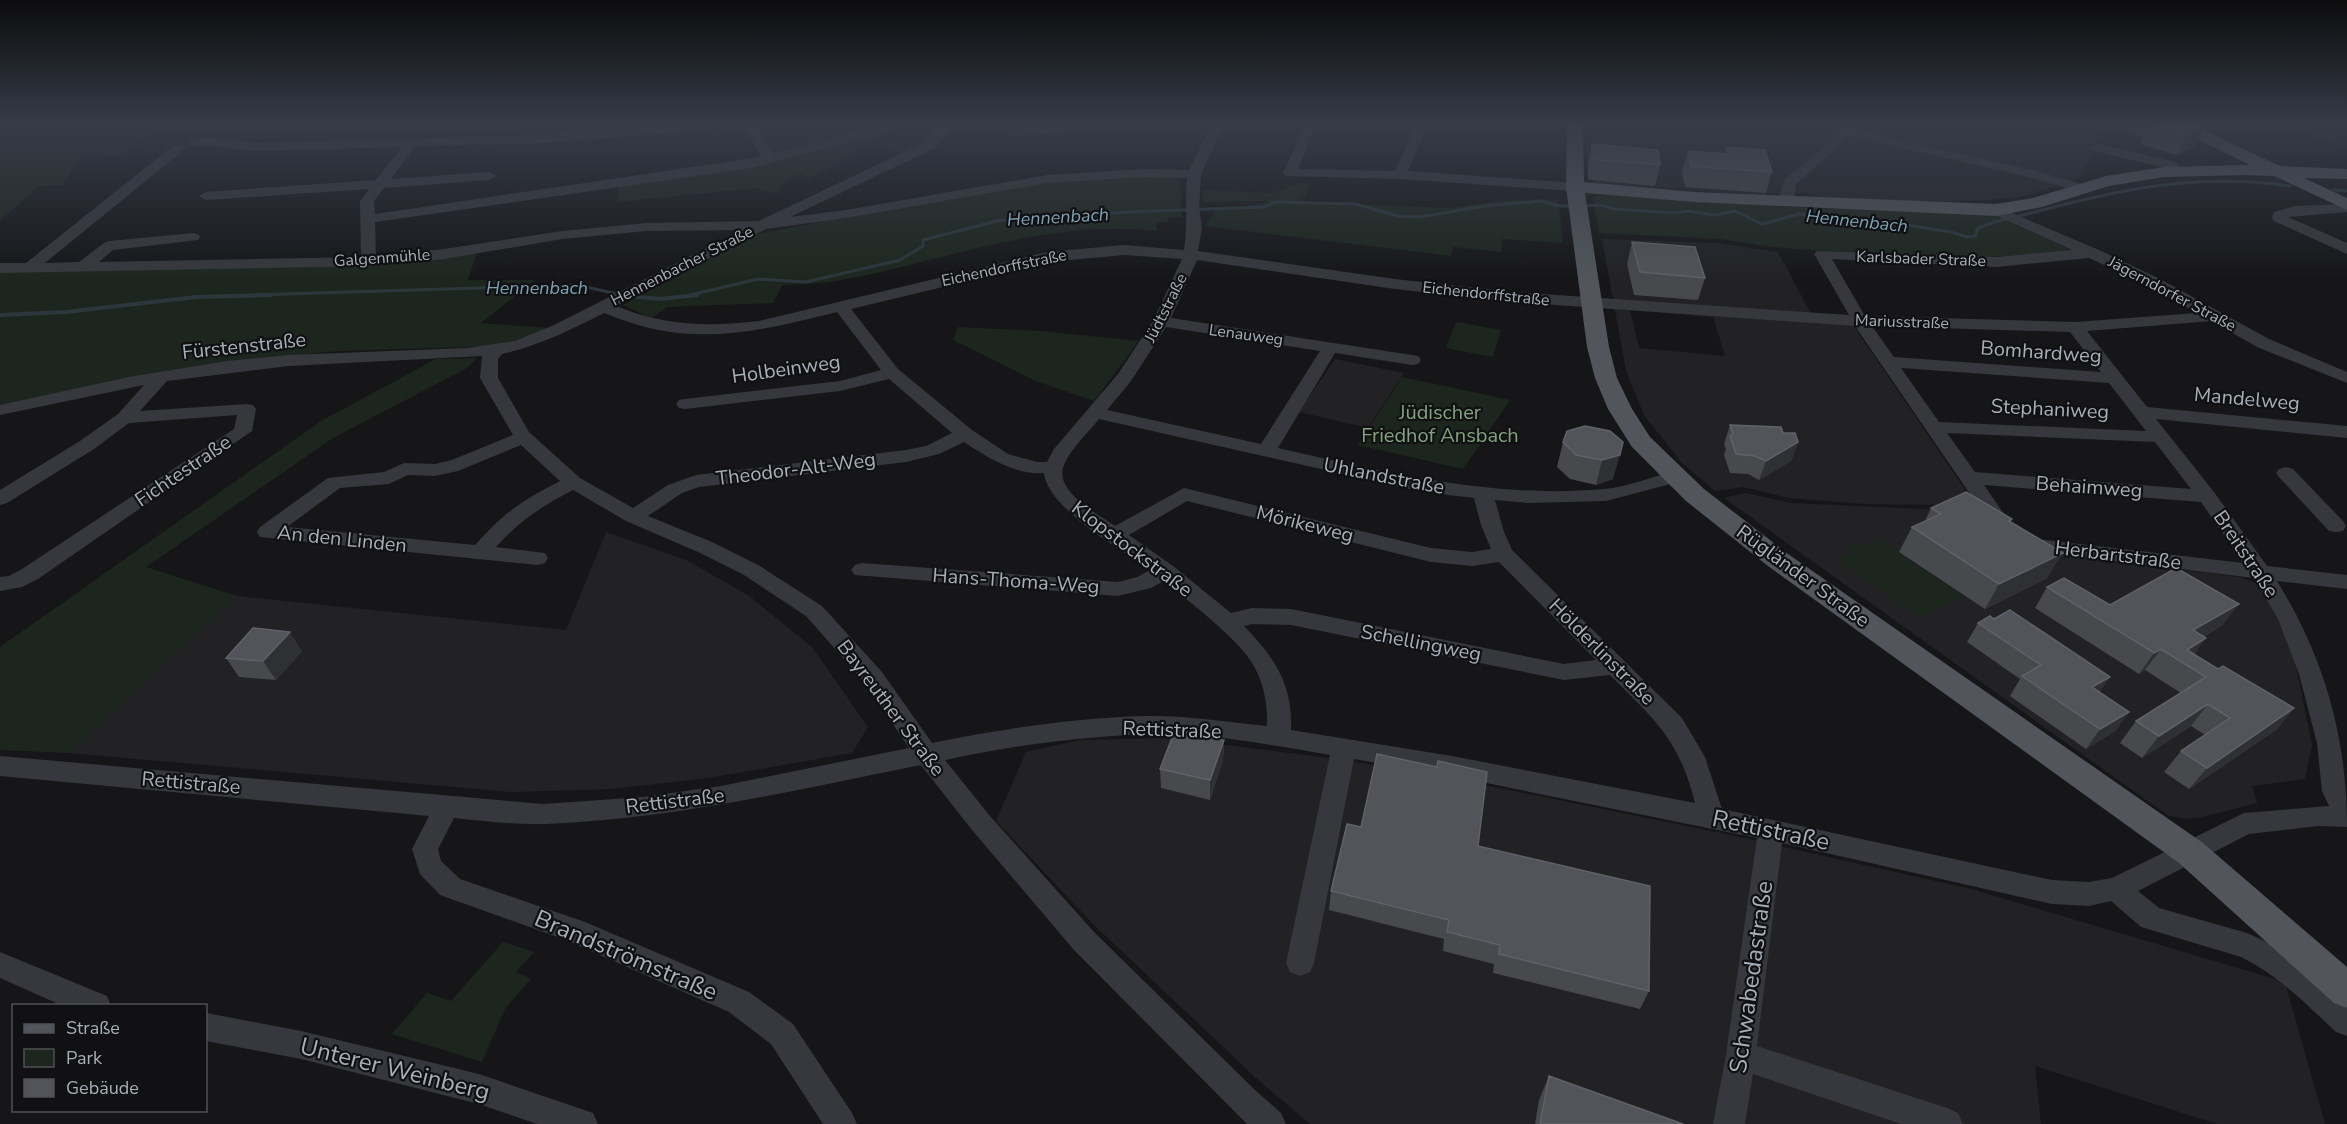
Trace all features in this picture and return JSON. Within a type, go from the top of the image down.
[{"type":"main road","name":"Rügländer Straße","points":[[1575,176],[1576,199],[1591,303],[1606,378],[1620,409],[1641,442],[1703,502],[1778,560],[2191,853],[2347,991]]},
{"type":"main road","points":[[1576,199],[1788,202],[2008,216],[2036,203],[2080,188],[2106,181],[2138,176]]},
{"type":"main road","points":[[2287,176],[2347,206]]},
{"type":"street","points":[[29,268],[143,176]]},
{"type":"street","points":[[369,261],[367,201],[385,176]]},
{"type":"street","points":[[206,196],[482,176]]},
{"type":"street","points":[[368,219],[658,176]]},
{"type":"street","points":[[800,215],[872,176]]},
{"type":"street","name":"Hennenbacher Straße","points":[[496,350],[520,345],[560,329],[762,225],[800,215],[1047,179],[1089,176]]},
{"type":"street","name":"Jüdtstraße","points":[[1053,467],[1061,453],[1146,348],[1161,321],[1191,255],[1195,228],[1192,210],[1194,176]]},
{"type":"street","points":[[1411,176],[1576,199]]},
{"type":"street","points":[[1788,202],[1789,183],[1796,176]]},
{"type":"street","points":[[2040,176],[2080,188]]},
{"type":"street","points":[[2347,206],[2291,210],[2279,214],[2279,218],[2347,249]]},
{"type":"street","name":"Jägerndorfer Straße","points":[[2008,216],[2095,253],[2154,282],[2263,342],[2347,378]]},
{"type":"street","name":"Galgenmühle","points":[[0,268],[369,261],[444,254],[562,235],[645,227],[762,225]]},
{"type":"street","points":[[81,268],[109,246],[193,237]]},
{"type":"street","name":"Eichendorffstraße","points":[[604,307],[640,323],[658,327],[690,331],[723,331],[759,326],[1057,255],[1124,250],[1191,255],[1454,292],[1591,303]]},
{"type":"street","name":"Karlsbader Straße","points":[[1860,321],[1822,254],[1996,261],[2095,253]]},
{"type":"street","name":"Mariusstraße","points":[[1591,303],[1860,321],[2075,327],[2213,316]]},
{"type":"street","points":[[841,306],[892,373],[965,434],[1001,458],[1036,468],[1053,467]]},
{"type":"street","name":"Lenauweg","points":[[1161,321],[1225,333],[1330,346],[1413,360]]},
{"type":"street","name":"Herbartstraße","points":[[1860,321],[2014,543],[2347,582]]},
{"type":"street","name":"Breitstraße","points":[[2075,327],[2144,412],[2207,496],[2260,571],[2289,619],[2311,674],[2329,743],[2335,791],[2347,817]]},
{"type":"street","points":[[1266,452],[1330,346]]},
{"type":"street","name":"Fürstenstraße","points":[[0,410],[161,377],[259,363],[496,350]]},
{"type":"street","name":"Bayreuther Straße","points":[[496,350],[489,359],[489,378],[523,437],[573,482],[633,517],[733,561],[814,611],[874,678],[927,755],[981,823],[1084,941],[1244,1101],[1270,1124]]},
{"type":"street","name":"Bomhardweg","points":[[1890,362],[2116,378]]},
{"type":"street","name":"Holbeinweg","points":[[685,404],[840,386],[892,373]]},
{"type":"street","points":[[0,499],[87,446],[124,418],[161,377]]},
{"type":"street","name":"Fichtestraße","points":[[0,584],[14,582],[30,574],[243,431],[247,409],[124,418]]},
{"type":"street","name":"Mandelweg","points":[[2144,412],[2347,432]]},
{"type":"street","name":"Uhlandstraße","points":[[1095,413],[1423,486],[1483,493],[1572,498],[1606,495],[1675,477]]},
{"type":"street","name":"Stephaniweg","points":[[1934,426],[2163,437]]},
{"type":"street","name":"Theodor-Alt-Weg","points":[[633,517],[675,489],[696,481],[906,456],[932,450],[965,434]]},
{"type":"street","name":"An den Linden","points":[[523,437],[458,465],[435,470],[404,469],[389,478],[335,482],[267,532],[538,558]]},
{"type":"street","name":"Klopstockstraße","points":[[1053,467],[1055,485],[1071,505],[1116,534],[1166,571],[1227,622],[1265,664],[1280,709],[1279,737]]},
{"type":"street","points":[[2286,473],[2343,531]]},
{"type":"street","name":"Behaimweg","points":[[1971,478],[2207,496]]},
{"type":"street","points":[[480,553],[507,522],[529,505],[573,482]]},
{"type":"street","name":"Hölderlinstraße","points":[[1483,493],[1489,522],[1504,554],[1673,724],[1690,748],[1704,783],[1711,817]]},
{"type":"street","name":"Mörikeweg","points":[[1116,534],[1184,495],[1431,555],[1472,559],[1504,554]]},
{"type":"street","name":"Hans-Thoma-Weg","points":[[862,570],[1118,589],[1143,584],[1166,571]]},
{"type":"street","name":"Schellingweg","points":[[1227,622],[1252,616],[1291,616],[1564,672],[1614,666]]},
{"type":"street","name":"Rettistraße","points":[[0,766],[543,814],[643,807],[721,796],[1004,738],[1145,725],[1194,728],[1279,737],[1452,765],[1711,817],[2052,892],[2089,894],[2116,890],[2244,824],[2318,816],[2347,817]]},
{"type":"street","points":[[1300,963],[1344,747]]},
{"type":"street","name":"Brandströmstraße","points":[[447,807],[424,849],[429,866],[450,887],[575,931],[739,1002],[782,1034],[841,1124]]},
{"type":"street","name":"Schwabedastraße","points":[[1730,1124],[1770,830]]},
{"type":"street","points":[[2116,890],[2151,918],[2247,945],[2266,955],[2288,969],[2347,1022]]},
{"type":"street","points":[[0,965],[95,1004]]},
{"type":"street","name":"Unterer Weinberg","points":[[207,1027],[301,1045],[479,1089],[582,1124]]},
{"type":"street","points":[[1741,1055],[1947,1124]]},
{"type":"shaded area","points":[[1588,176],[2080,176],[2021,197],[1925,202],[1824,198],[1805,193],[1755,195],[1595,183],[1588,179]]},
{"type":"shaded area","points":[[1602,239],[1716,243],[1778,252],[1816,323],[1853,325],[1966,491],[1942,505],[1863,504],[1789,498],[1743,487],[1715,491],[1682,463],[1644,415],[1626,371]],"holes":[[[1630,310],[1713,317],[1725,356],[1639,348]]]},
{"type":"shaded area","points":[[1335,359],[1404,373],[1368,428],[1299,412]]},
{"type":"shaded area","points":[[1746,493],[1791,503],[1943,510],[2014,549],[2239,577],[2256,583],[2270,602],[2293,651],[2312,745],[2305,779],[2252,786],[2257,803],[2202,817],[2184,819],[2167,815],[1724,498]]},
{"type":"shaded area","points":[[606,532],[686,560],[748,595],[812,647],[868,727],[852,753],[708,778],[612,789],[510,792],[69,753],[237,596],[566,630]]},
{"type":"shaded area","points":[[1170,738],[1337,759],[1430,774],[1726,834],[1971,889],[2275,979],[2286,986],[2325,1124],[2217,1124],[2035,1066],[2041,1124],[1310,1124],[1256,1078],[1093,924],[996,821],[1026,752],[1080,740]]},
{"type":"green space","points":[[0,176],[68,176],[62,185],[39,186],[0,221]]},
{"type":"green space","points":[[682,176],[795,176],[786,181],[777,194],[756,188],[618,202],[618,186]]},
{"type":"green space","points":[[1179,176],[1182,217],[1168,218],[1168,222],[1157,222],[1156,231],[1116,229],[1035,236],[837,281],[782,285],[773,303],[667,307],[651,318],[623,305],[753,235],[1006,186],[1098,178]]},
{"type":"green space","points":[[1300,183],[1309,184],[1305,198],[1294,202],[1452,208],[1498,201],[1558,199],[1563,243],[1502,239],[1501,252],[1453,247],[1451,256],[1205,226],[1218,207],[1245,206],[1272,201],[1203,202],[1203,190],[1272,193]]},
{"type":"green space","points":[[1600,195],[1811,208],[1993,214],[2075,252],[1986,257],[1825,251],[1772,247],[1721,239],[1599,233],[1593,197]]},
{"type":"green space","points":[[477,252],[468,280],[535,280],[481,323],[550,328],[502,346],[338,351],[256,359],[0,405],[0,271],[71,271]]},
{"type":"green space","points":[[1456,322],[1501,330],[1493,357],[1446,348]]},
{"type":"green space","points":[[958,327],[1040,331],[1139,341],[1094,401],[1033,380],[953,340]]},
{"type":"green space","points":[[477,358],[467,368],[333,438],[146,567],[237,596],[69,753],[0,750],[0,647],[321,421],[436,359]]},
{"type":"green space","name":"Jüdischer Friedhof Ansbach","points":[[1402,377],[1510,400],[1463,469],[1358,445]]},
{"type":"green space","points":[[1878,540],[1964,596],[1920,617],[1836,559],[1851,553],[1846,547],[1855,543],[1863,547]]},
{"type":"green space","points":[[503,942],[534,952],[516,972],[531,979],[505,1009],[482,1062],[392,1034],[427,993],[451,1001]]},
{"type":"building","points":[[1632,242],[1695,247],[1705,278],[1640,272]]},
{"type":"building","points":[[1730,425],[1781,427],[1783,433],[1795,433],[1798,442],[1766,461],[1755,456],[1736,454],[1730,436],[1733,434]]},
{"type":"building","points":[[1585,426],[1610,431],[1623,442],[1620,455],[1602,460],[1576,455],[1563,442],[1567,431]]},
{"type":"building","points":[[1966,492],[2063,553],[1999,584],[1912,527],[1941,514],[1931,508]]},
{"type":"building","points":[[2176,568],[2239,604],[2193,630],[2206,638],[2187,650],[2218,669],[2223,666],[2294,708],[2207,768],[2181,751],[2230,718],[2208,704],[2159,736],[2136,721],[2206,677],[2161,649],[2154,653],[2047,587],[2064,578],[2110,605]]},
{"type":"building","points":[[2010,610],[2110,677],[2092,687],[2129,712],[2100,729],[2022,676],[2041,665],[1978,623],[1990,616],[1994,619]]},
{"type":"building","points":[[253,628],[290,632],[263,661],[226,658]]},
{"type":"building","points":[[1175,730],[1224,740],[1210,780],[1160,769]]},
{"type":"building","points":[[1377,754],[1437,767],[1438,761],[1487,772],[1478,846],[1650,886],[1649,991],[1499,954],[1500,945],[1447,932],[1449,920],[1331,891],[1347,824],[1361,827]]},
{"type":"building","points":[[1549,1076],[1683,1124],[1540,1124]]},
{"type":"waterway","name":"Hennenbach","points":[[1582,206],[1601,205],[1614,209],[1673,213],[1689,211],[1715,215],[1735,211],[1762,224],[1799,214],[1867,225],[1906,225],[1951,232],[1967,237],[1976,236],[1977,229],[1999,220],[2102,196],[2163,185],[2225,181],[2290,186]]},
{"type":"waterway","name":"Hennenbach","points":[[2333,190],[2347,191]]},
{"type":"waterway","name":"Hennenbach","points":[[686,296],[758,279],[806,282],[900,260],[923,246],[923,240],[1001,220],[1021,221],[1128,212],[1264,207],[1275,202],[1356,204],[1398,216],[1420,217],[1484,206],[1540,201],[1560,206],[1573,206]]},
{"type":"waterway","name":"Hennenbach","points":[[224,296],[577,285],[622,295]]},
{"type":"waterway","name":"Hennenbach","points":[[0,315],[66,312],[196,297],[271,295]]},
{"type":"waterway","name":"Hennenbach","points":[[630,296],[660,299],[697,295]]}]
